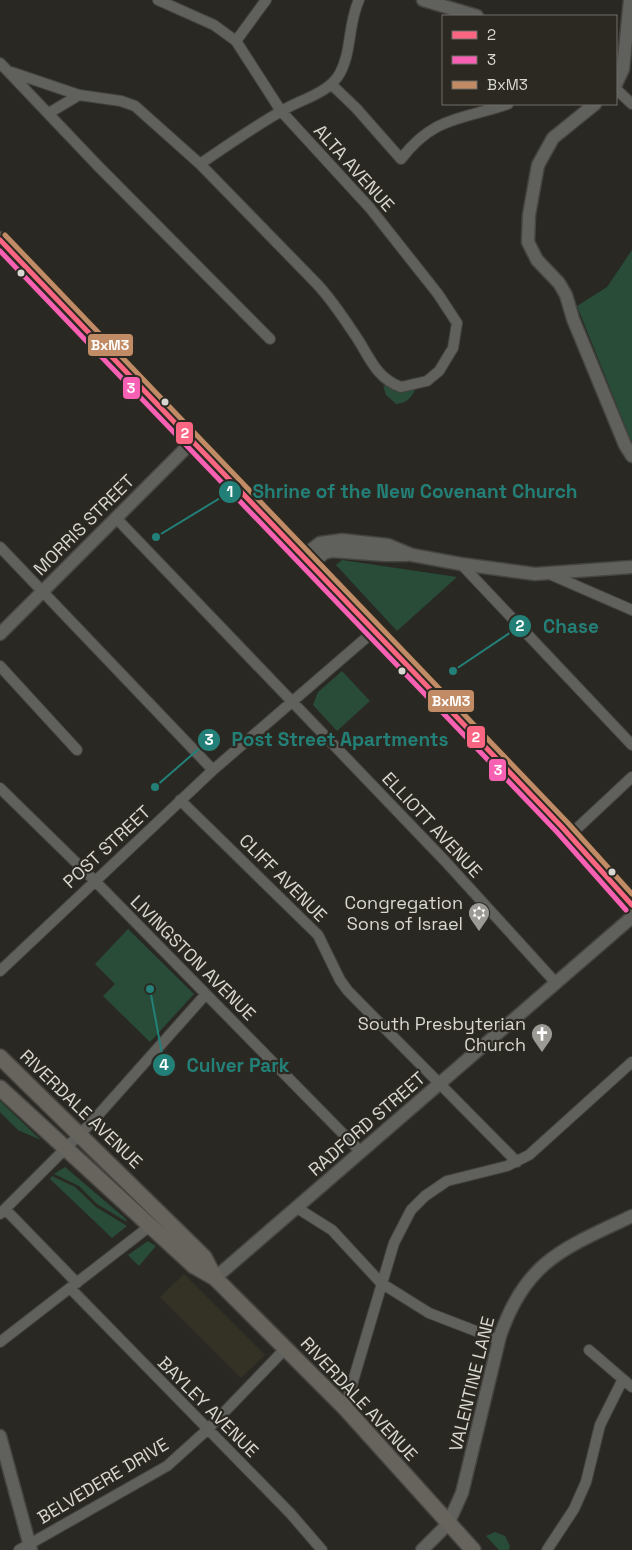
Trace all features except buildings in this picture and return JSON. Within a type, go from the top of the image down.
[{"type":"main road","points":[[0,240],[570,835],[632,905]]},
{"type":"main road","name":"RIVERDALE AVENUE","points":[[0,1057],[204,1257],[215,1278]]},
{"type":"main road","name":"RIVERDALE AVENUE","points":[[0,1088],[194,1266],[215,1278],[345,1408],[473,1550]]},
{"type":"street","name":"ALTA AVENUE","points":[[158,0],[214,25],[236,41],[280,111],[370,208],[438,294],[457,323],[453,348],[439,371],[427,381],[400,386],[382,376],[370,362],[360,342],[334,303],[200,164]]},
{"type":"street","points":[[236,41],[266,0]]},
{"type":"street","points":[[11,72],[79,95],[121,101],[135,106],[200,164],[280,111],[331,84],[339,74],[346,58],[352,15],[358,0]]},
{"type":"street","points":[[423,0],[474,15]]},
{"type":"street","points":[[617,82],[623,69],[625,30],[630,0]]},
{"type":"street","points":[[0,62],[99,167],[270,339]]},
{"type":"street","points":[[331,84],[356,108],[401,159],[423,134],[443,122],[504,105]]},
{"type":"street","points":[[617,90],[632,104]]},
{"type":"street","points":[[49,113],[79,95]]},
{"type":"street","points":[[594,105],[553,138],[542,158],[536,171],[529,215],[528,242],[537,260],[559,283],[566,296],[573,319],[625,445],[632,456]]},
{"type":"street","name":"MORRIS STREET","points":[[0,634],[193,441]]},
{"type":"street","name":"ELLIOTT AVENUE","points":[[116,518],[443,859],[556,983]]},
{"type":"street","points":[[0,547],[213,770]]},
{"type":"street","points":[[307,560],[332,551],[385,556],[412,554],[508,571],[546,573],[632,567]]},
{"type":"street","points":[[461,564],[632,744]]},
{"type":"street","points":[[546,573],[632,610]]},
{"type":"street","name":"POST STREET","points":[[0,971],[213,770],[374,631]]},
{"type":"street","points":[[0,666],[77,750]]},
{"type":"street","points":[[570,835],[632,777]]},
{"type":"street","name":"LIVINGSTON AVENUE","points":[[0,788],[95,881],[361,1152]]},
{"type":"street","name":"CLIFF AVENUE","points":[[180,800],[318,935],[340,980],[348,991],[517,1162]]},
{"type":"street","name":"RADFORD STREET","points":[[215,1278],[632,917]]},
{"type":"street","points":[[2,1211],[79,1134],[206,994]]},
{"type":"street","points":[[345,1408],[381,1284],[399,1231],[411,1210],[447,1181],[517,1162],[529,1154],[632,1062]]},
{"type":"street","points":[[297,1208],[332,1230],[381,1284],[429,1313],[499,1340]]},
{"type":"street","name":"BAYLEY AVENUE","points":[[2,1211],[208,1430],[290,1513],[322,1550]]},
{"type":"street","name":"VALENTINE LANE","points":[[422,1550],[448,1524],[462,1493],[499,1340],[506,1317],[523,1287],[548,1260],[570,1246],[632,1216]]},
{"type":"street","points":[[0,1342],[150,1226]]},
{"type":"street","name":"BELVEDERE DRIVE","points":[[26,1548],[167,1466],[208,1430],[285,1349]]},
{"type":"street","points":[[589,1350],[632,1387]]},
{"type":"street","points":[[547,1550],[574,1509],[586,1482],[600,1425],[623,1379]]},
{"type":"street","points":[[0,1436],[26,1548]]},
{"type":"shaded area","points":[[184,1274],[265,1355],[241,1378],[160,1297]]},
{"type":"green space","points":[[632,250],[632,443],[577,306],[607,287]]},
{"type":"green space","points":[[383,385],[394,389],[416,388],[408,399],[396,404],[386,395]]},
{"type":"green space","points":[[342,560],[457,577],[397,631],[336,565]]},
{"type":"green space","points":[[342,671],[370,701],[337,731],[313,705],[318,692]]},
{"type":"green space","points":[[128,929],[194,994],[150,1042],[103,996],[115,984],[95,964]]},
{"type":"green space","points":[[0,1101],[41,1140],[18,1130],[0,1112]]},
{"type":"green space","points":[[65,1167],[126,1219],[127,1222],[97,1204],[79,1186],[54,1174]]},
{"type":"green space","points":[[52,1176],[75,1187],[96,1207],[127,1226],[112,1238],[50,1179]]},
{"type":"green space","points":[[148,1241],[156,1246],[139,1266],[128,1255]]},
{"type":"green space","points":[[495,1532],[505,1536],[510,1546],[509,1550],[499,1550],[486,1536]]},
{"type":"transit line","name":"BxM3","points":[[5,235],[567,822],[632,894]]},
{"type":"transit line","name":"2","points":[[0,240],[562,827],[632,905]]},
{"type":"transit line","name":"3","points":[[0,251],[557,832],[626,910]]},
{"type":"place","name":"Shrine of the New Covenant Church","points":[[156,537]]},
{"type":"place","name":"Chase","points":[[453,671]]},
{"type":"place","name":"Post Street Apartments","points":[[155,787]]},
{"type":"place","name":"Congregation Sons of Israel","points":[[479,932]]},
{"type":"place","name":"Culver Park","points":[[150,989]]},
{"type":"place","name":"South Presbyterian Church","points":[[542,1053]]}]
